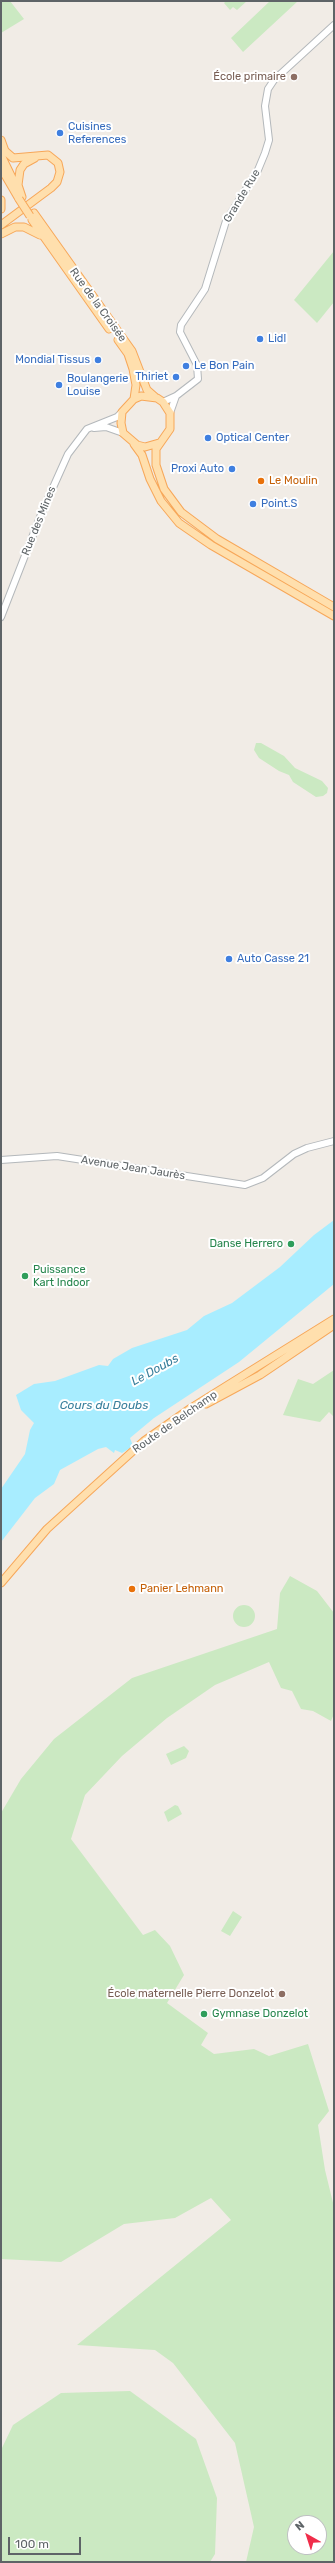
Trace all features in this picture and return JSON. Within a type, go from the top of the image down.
[{"type":"main road","points":[[1,140],[5,151],[13,158],[41,154],[54,158],[58,163],[60,172],[57,182],[1,225]]},
{"type":"main road","points":[[20,198],[18,184],[20,170],[24,164],[41,154]]},
{"type":"main road","points":[[1,155],[20,198]]},
{"type":"main road","points":[[1,168],[51,247],[128,354],[136,386],[134,399]]},
{"type":"main road","points":[[1,200],[1,209]]},
{"type":"main road","name":"Rue de la Croisée","points":[[32,215],[132,351],[147,390],[160,400]]},
{"type":"main road","points":[[1,234],[15,227],[24,227],[38,233],[51,247]]},
{"type":"main road","points":[[334,607],[206,531],[181,512],[164,489],[159,478],[155,454],[159,443],[170,429],[170,413],[160,400],[142,396],[134,399],[122,412],[121,423],[123,433],[134,443],[142,456],[150,478],[162,501],[179,523],[211,545],[334,616]]},
{"type":"main road","points":[[134,443],[145,447],[159,443]]},
{"type":"main road","name":"Route de Belchamp","points":[[1,1583],[47,1529],[144,1441],[191,1408],[334,1319]]},
{"type":"main road","name":"Route de Belchamp","points":[[1,1588],[47,1533],[146,1443],[187,1414],[266,1371],[334,1325]]},
{"type":"street","name":"Grande Rue","points":[[160,400],[176,396],[194,383],[199,372],[180,332],[181,325],[205,289],[226,221],[258,170],[265,153],[269,140],[265,106],[268,89],[274,80],[334,25]]},
{"type":"street","points":[[170,413],[176,396]]},
{"type":"street","name":"Rue des Mines","points":[[1,617],[58,473],[68,454],[87,430],[117,417],[122,412]]},
{"type":"street","points":[[87,430],[106,427],[123,433]]},
{"type":"street","name":"Avenue Jean Jaurès","points":[[1,1160],[57,1156],[238,1185],[252,1184],[263,1178],[294,1154],[307,1148],[334,1141]]},
{"type":"green space","points":[[1,1],[10,1],[24,19],[1,33]]},
{"type":"green space","points":[[226,1],[247,1],[237,10],[233,7],[230,10],[224,3]]},
{"type":"green space","points":[[270,1],[298,1],[243,52],[231,38]]},
{"type":"green space","points":[[334,251],[334,302],[317,323],[294,300]]},
{"type":"green space","points":[[256,743],[261,743],[284,756],[295,768],[322,781],[328,788],[327,793],[323,796],[316,797],[293,782],[289,775],[279,771],[259,758],[254,750]]},
{"type":"green space","points":[[334,1370],[334,1417],[329,1412],[320,1422],[283,1415],[298,1379],[313,1384]]},
{"type":"green space","points":[[290,1576],[317,1591],[334,1613],[334,1714],[331,1721],[313,1711],[301,1709],[292,1691],[281,1688],[269,1662],[215,1685],[167,1718],[122,1756],[85,1795],[71,1839],[143,1935],[155,1930],[170,1946],[184,1975],[167,2003],[208,2033],[201,2045],[214,2054],[254,2049],[269,2056],[308,2044],[329,2111],[318,2125],[325,2170],[334,2207],[334,2562],[246,2562],[254,2527],[235,2443],[173,2363],[155,2350],[77,2345],[231,2220],[211,2198],[175,2218],[124,2224],[61,2262],[1,2259],[1,1813],[21,1779],[54,1739],[132,1678],[277,1629],[280,1593]]},
{"type":"green space","points":[[244,1605],[252,1608],[255,1616],[252,1624],[244,1627],[236,1624],[233,1616],[236,1608]]},
{"type":"green space","points":[[184,1746],[189,1751],[186,1758],[171,1765],[166,1754]]},
{"type":"green space","points":[[175,1805],[178,1806],[182,1814],[168,1822],[164,1812]]},
{"type":"green space","points":[[233,1911],[242,1917],[230,1936],[221,1931]]},
{"type":"green space","points":[[130,2391],[196,2439],[217,2498],[215,2554],[210,2562],[1,2562],[1,2450],[13,2425],[61,2393]]},
{"type":"water","name":"Cours du Doubs","points":[[334,1220],[334,1284],[239,1362],[154,1418],[130,1438],[133,1446],[122,1453],[115,1450],[114,1453],[106,1447],[98,1449],[60,1470],[54,1484],[35,1498],[1,1542],[1,1489],[25,1454],[30,1430],[34,1423],[21,1410],[16,1395],[34,1384],[55,1381],[99,1365],[108,1366],[113,1359],[132,1348],[187,1330],[204,1316],[232,1303],[280,1267],[314,1235]]},
{"type":"place","name":"École primaire","points":[[294,77]]},
{"type":"place","name":"Cuisines References","points":[[60,133]]},
{"type":"place","name":"Lidl","points":[[260,339]]},
{"type":"place","name":"Mondial Tissus","points":[[98,360]]},
{"type":"place","name":"Le Bon Pain","points":[[186,366]]},
{"type":"place","name":"Thiriet","points":[[176,377]]},
{"type":"place","name":"Boulangerie Louise","points":[[59,385]]},
{"type":"place","name":"Optical Center","points":[[208,438]]},
{"type":"place","name":"Proxi Auto","points":[[232,469]]},
{"type":"place","name":"Le Moulin","points":[[261,481]]},
{"type":"place","name":"Point.S","points":[[253,504]]},
{"type":"place","name":"Auto Casse 21","points":[[229,959]]},
{"type":"place","name":"Danse Herrero","points":[[291,1244]]},
{"type":"place","name":"Puissance Kart Indoor","points":[[25,1276]]},
{"type":"place","name":"Panier Lehmann","points":[[132,1589]]},
{"type":"place","name":"École maternelle Pierre Donzelot","points":[[282,1994]]},
{"type":"place","name":"Gymnase Donzelot","points":[[204,2014]]},
{"type":"water label","name":"Le Doubs","points":[[155,1370]]}]
